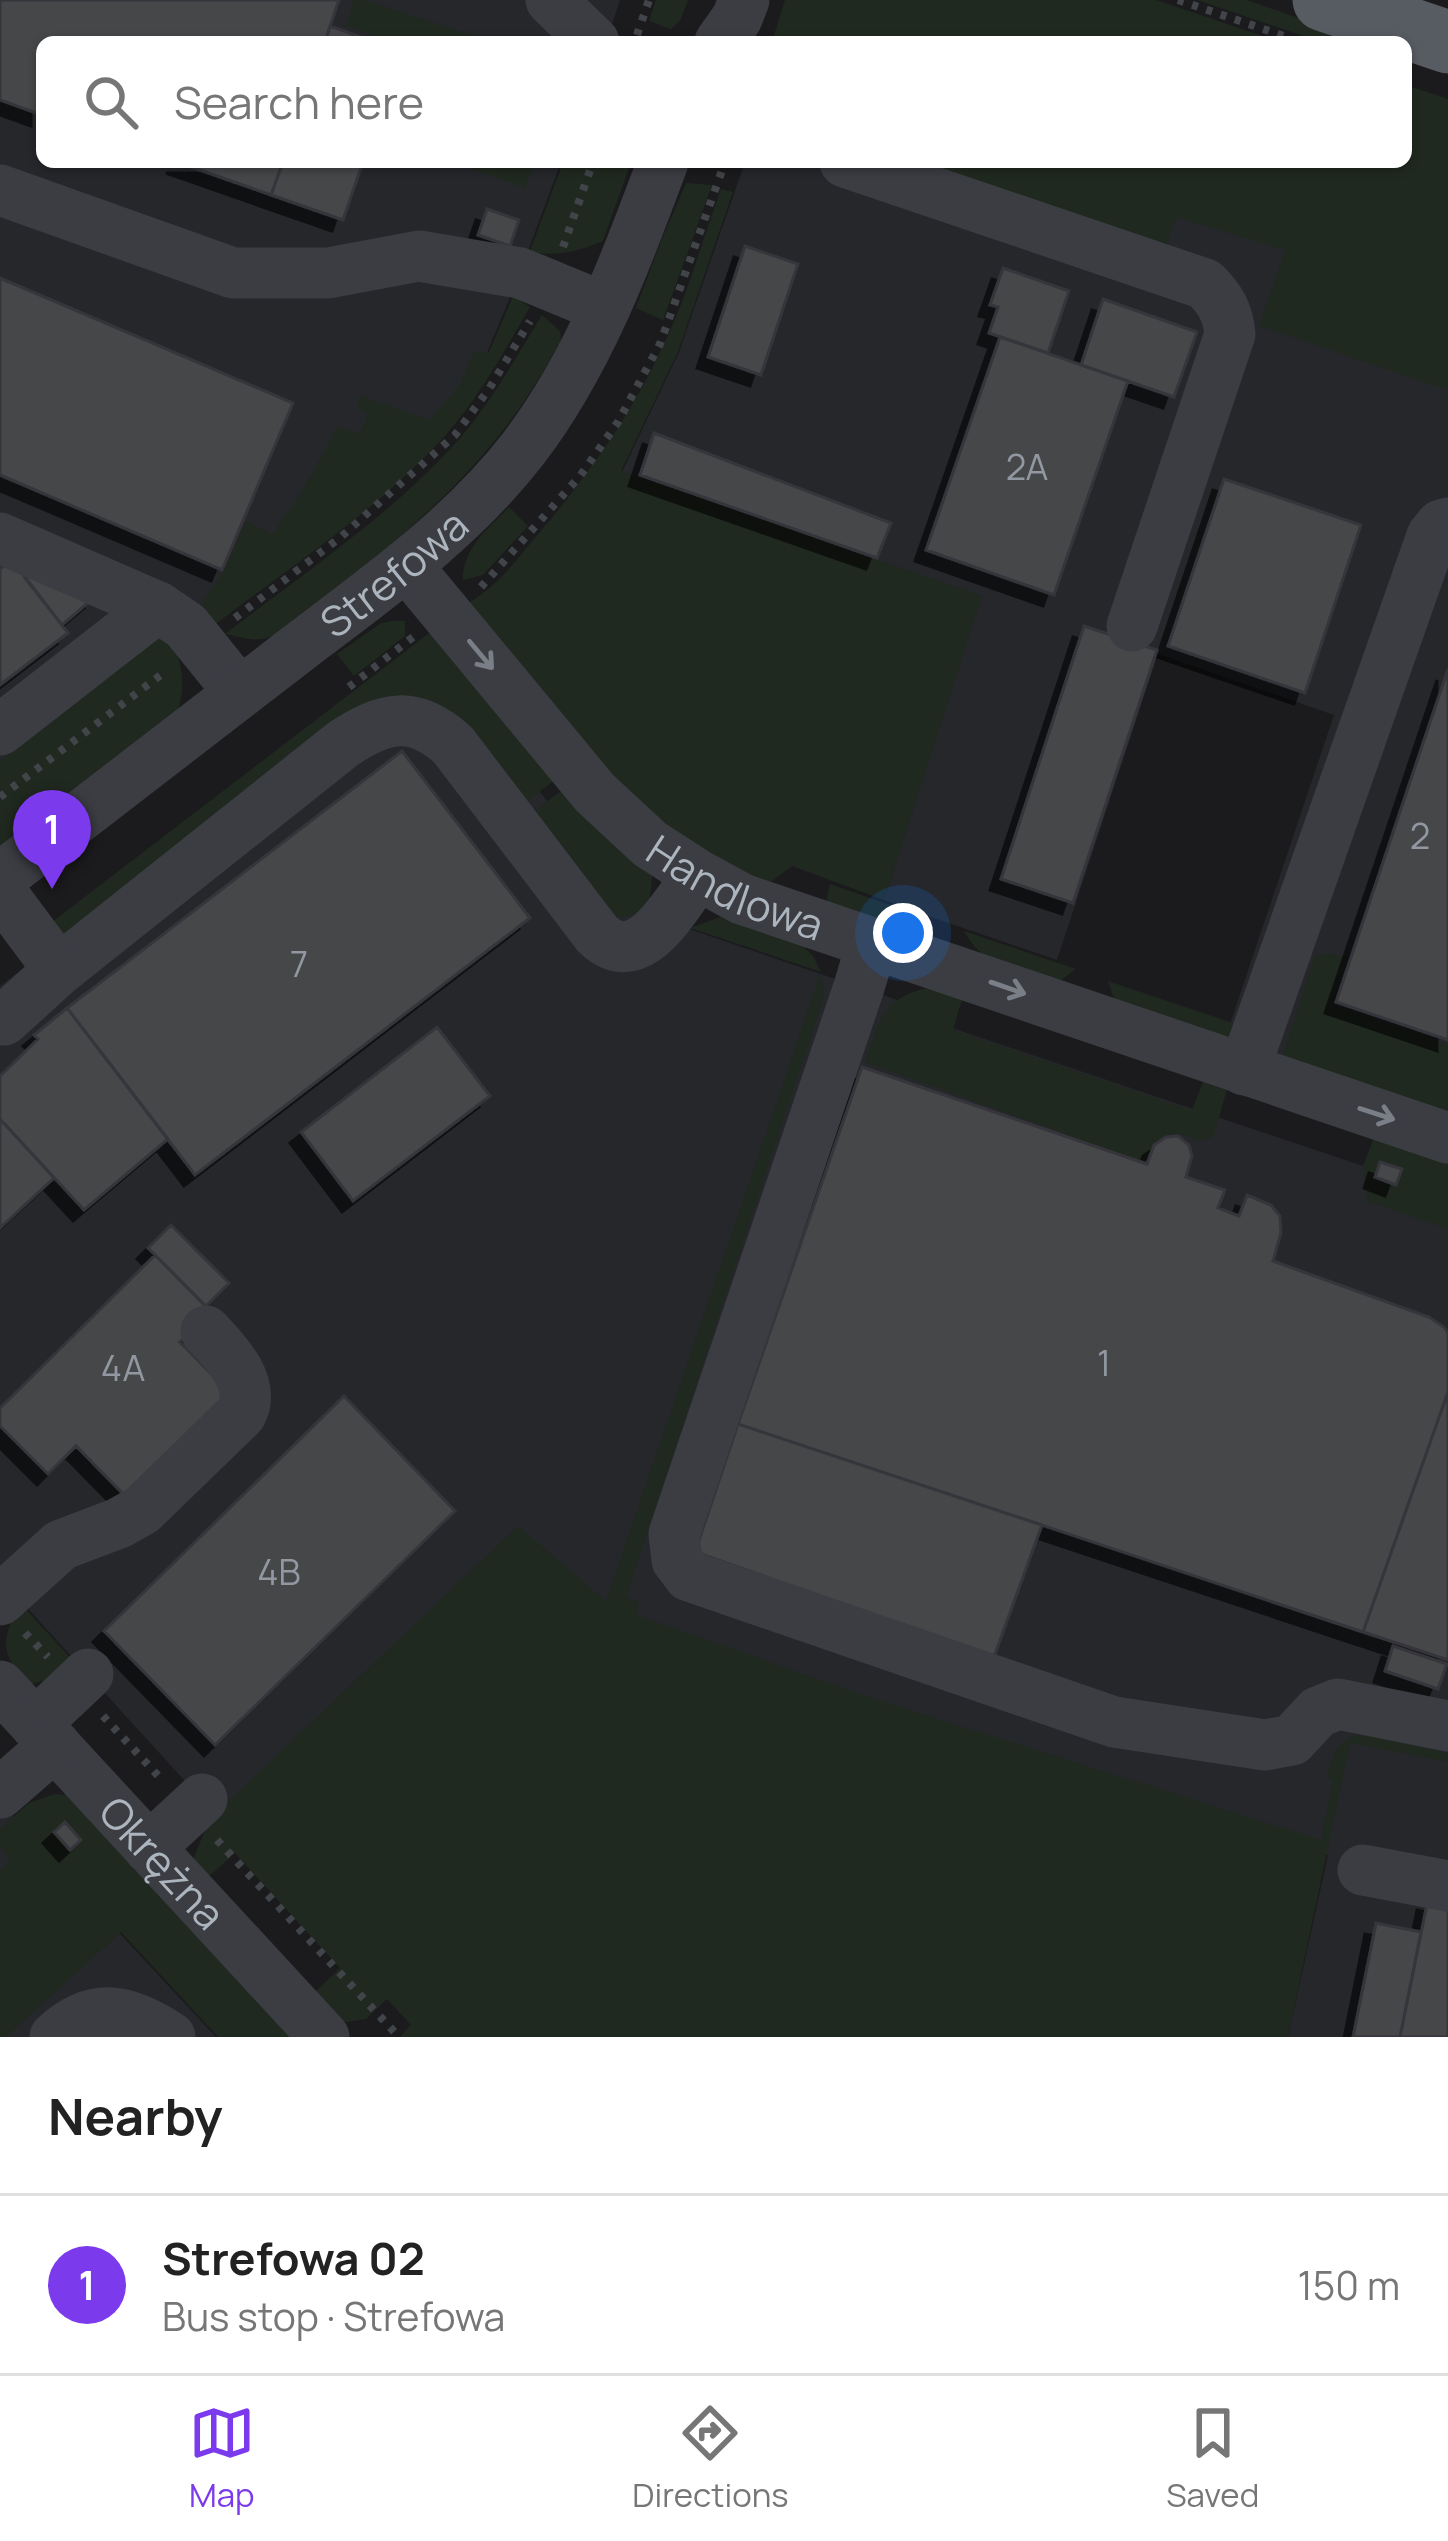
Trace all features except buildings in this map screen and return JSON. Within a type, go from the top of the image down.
[{"type":"main road","points":[[1324,0],[1448,42]]},
{"type":"street","points":[[551,0],[587,36]]},
{"type":"street","points":[[697,36],[700,0]]},
{"type":"street","points":[[724,36],[744,0]]},
{"type":"street","name":"Strefowa","points":[[0,878],[450,528],[521,450],[555,403],[605,308],[661,168]]},
{"type":"street","points":[[863,168],[1205,284],[1218,297],[1230,334],[1132,626]]},
{"type":"street","points":[[0,190],[233,273],[328,274],[419,256],[520,273],[605,308]]},
{"type":"street","points":[[1244,1070],[1432,536],[1448,524]]},
{"type":"street","points":[[0,538],[158,607],[186,626],[240,693]]},
{"type":"street","name":"Handlowa","points":[[406,565],[595,793],[650,844],[698,875],[742,899],[906,939],[1244,1070],[1448,1138]]},
{"type":"street","points":[[0,730],[158,607]]},
{"type":"street","points":[[4,1020],[59,970],[343,744],[367,728],[392,721],[415,721],[434,728],[453,745],[608,945],[622,949],[650,937],[698,875]]},
{"type":"street","points":[[0,891],[59,970]]},
{"type":"street","points":[[906,939],[852,1009],[674,1534],[677,1560],[688,1576],[1114,1722],[1265,1745],[1292,1740],[1318,1712],[1338,1704],[1448,1726]]},
{"type":"street","points":[[0,1600],[61,1545],[142,1510],[241,1414],[247,1398],[234,1360],[206,1331]]},
{"type":"street","points":[[0,1793],[88,1674]]},
{"type":"street","name":"Okrężna","points":[[0,1686],[324,2037]]},
{"type":"street","points":[[149,1848],[202,1799]]},
{"type":"street","points":[[1364,1870],[1448,1886]]},
{"type":"street","points":[[55,2037],[99,2012],[133,2015],[170,2037]]},
{"type":"path","points":[[637,36],[649,0]]},
{"type":"path","points":[[1178,0],[1283,36]]},
{"type":"path","points":[[0,797],[342,536],[455,435],[489,389],[550,285],[591,168]]},
{"type":"shaded area","points":[[0,0],[620,0],[608,36],[36,36],[36,168],[559,168],[472,389],[0,768]]},
{"type":"shaded area","points":[[354,0],[365,0],[475,36],[376,36],[346,26]]},
{"type":"shaded area","points":[[656,0],[688,0],[680,21],[671,29],[649,21]]},
{"type":"shaded area","points":[[785,0],[1156,0],[1262,36],[774,36]]},
{"type":"shaded area","points":[[1197,0],[1246,0],[1352,36],[1303,36]]},
{"type":"shaded area","points":[[1412,87],[1448,99],[1448,390],[1259,326],[1285,250],[1176,217],[1166,246],[933,168],[1412,168]]},
{"type":"shaded area","points":[[1448,149],[1448,1118],[1224,1042],[1334,715],[1158,654],[1057,960],[931,917],[884,900],[981,596],[622,472],[679,352],[743,168],[1412,168],[1412,160]]},
{"type":"shaded area","points":[[470,168],[532,168],[525,188]]},
{"type":"shaded area","points":[[561,168],[629,168],[603,241],[567,252],[530,251]]},
{"type":"shaded area","points":[[686,183],[712,185],[663,320],[636,308]]},
{"type":"shaded area","points":[[721,189],[733,192],[678,352],[621,471],[982,596],[884,900],[792,866],[765,886],[724,868],[624,794],[468,603],[515,561],[623,420],[672,327]]},
{"type":"shaded area","points":[[513,296],[530,307],[472,402],[423,459],[366,511],[212,627],[193,614],[223,572],[246,521],[272,535],[338,427],[359,434],[368,414],[356,408],[361,396],[429,420],[459,386],[474,352],[489,352]]},
{"type":"shaded area","points":[[542,315],[560,331],[561,340],[514,416],[460,480],[290,627],[262,639],[225,634],[347,541],[434,465],[483,409]]},
{"type":"shaded area","points":[[509,507],[528,526],[483,575],[463,580],[472,548]]},
{"type":"shaded area","points":[[405,621],[405,636],[354,676],[337,654],[381,623]]},
{"type":"shaded area","points":[[432,631],[556,779],[518,808],[425,713],[63,944],[48,925]]},
{"type":"shaded area","points":[[167,632],[181,670],[178,710],[0,847],[0,761]]},
{"type":"shaded area","points":[[366,703],[467,704],[583,844],[689,929],[950,1018],[949,1027],[1363,1166],[1448,1186],[1448,2037],[1288,2037],[1328,1855],[215,1814],[0,1578],[0,986]]},
{"type":"shaded area","points":[[565,788],[652,872],[648,901],[639,912],[610,917],[525,818]]},
{"type":"shaded area","points":[[830,884],[907,911],[876,918],[825,907]]},
{"type":"shaded area","points":[[726,915],[803,946],[821,972],[690,928]]},
{"type":"shaded area","points":[[964,931],[1076,969],[1056,984],[1015,972],[982,953]]},
{"type":"shaded area","points":[[1330,953],[1348,958],[1332,1005],[1448,1044],[1448,1117],[1282,1058],[1315,956]]},
{"type":"shaded area","points":[[820,975],[822,1003],[626,1597],[639,1602],[637,1615],[869,1697],[1321,1840],[1333,1780],[1327,1778],[1333,1757],[1345,1741],[1358,1734],[1448,1753],[1448,1762],[1350,1743],[1288,2037],[400,2037],[411,2025],[387,1999],[366,2019],[339,2023],[313,1994],[340,1968],[235,1853],[206,1879],[192,1863],[215,1814],[518,1526],[606,1601]]},
{"type":"shaded area","points":[[1108,981],[1236,1024],[1223,1039],[1116,1005]]},
{"type":"shaded area","points":[[923,989],[963,996],[953,1030],[1192,1110],[1203,1082],[1227,1090],[1213,1137],[1199,1141],[1180,1134],[1166,1136],[1146,1163],[865,1062],[890,1007]]},
{"type":"shaded area","points":[[1374,1137],[1448,1162],[1448,1229],[1367,1201],[1363,1166]]},
{"type":"shaded area","points":[[21,1604],[79,1667],[74,1673],[28,1685],[19,1674],[6,1646]]},
{"type":"shaded area","points":[[55,1794],[71,1795],[296,2037],[218,2037],[121,1932],[6,2037],[0,2037],[0,1870],[11,1859],[0,1847],[0,1829],[29,1803]]},
{"type":"shaded area","points":[[0,1801],[98,1910],[216,2037],[0,2037]]},
{"type":"place","name":"Strefowa 02","points":[[52,889]]}]
